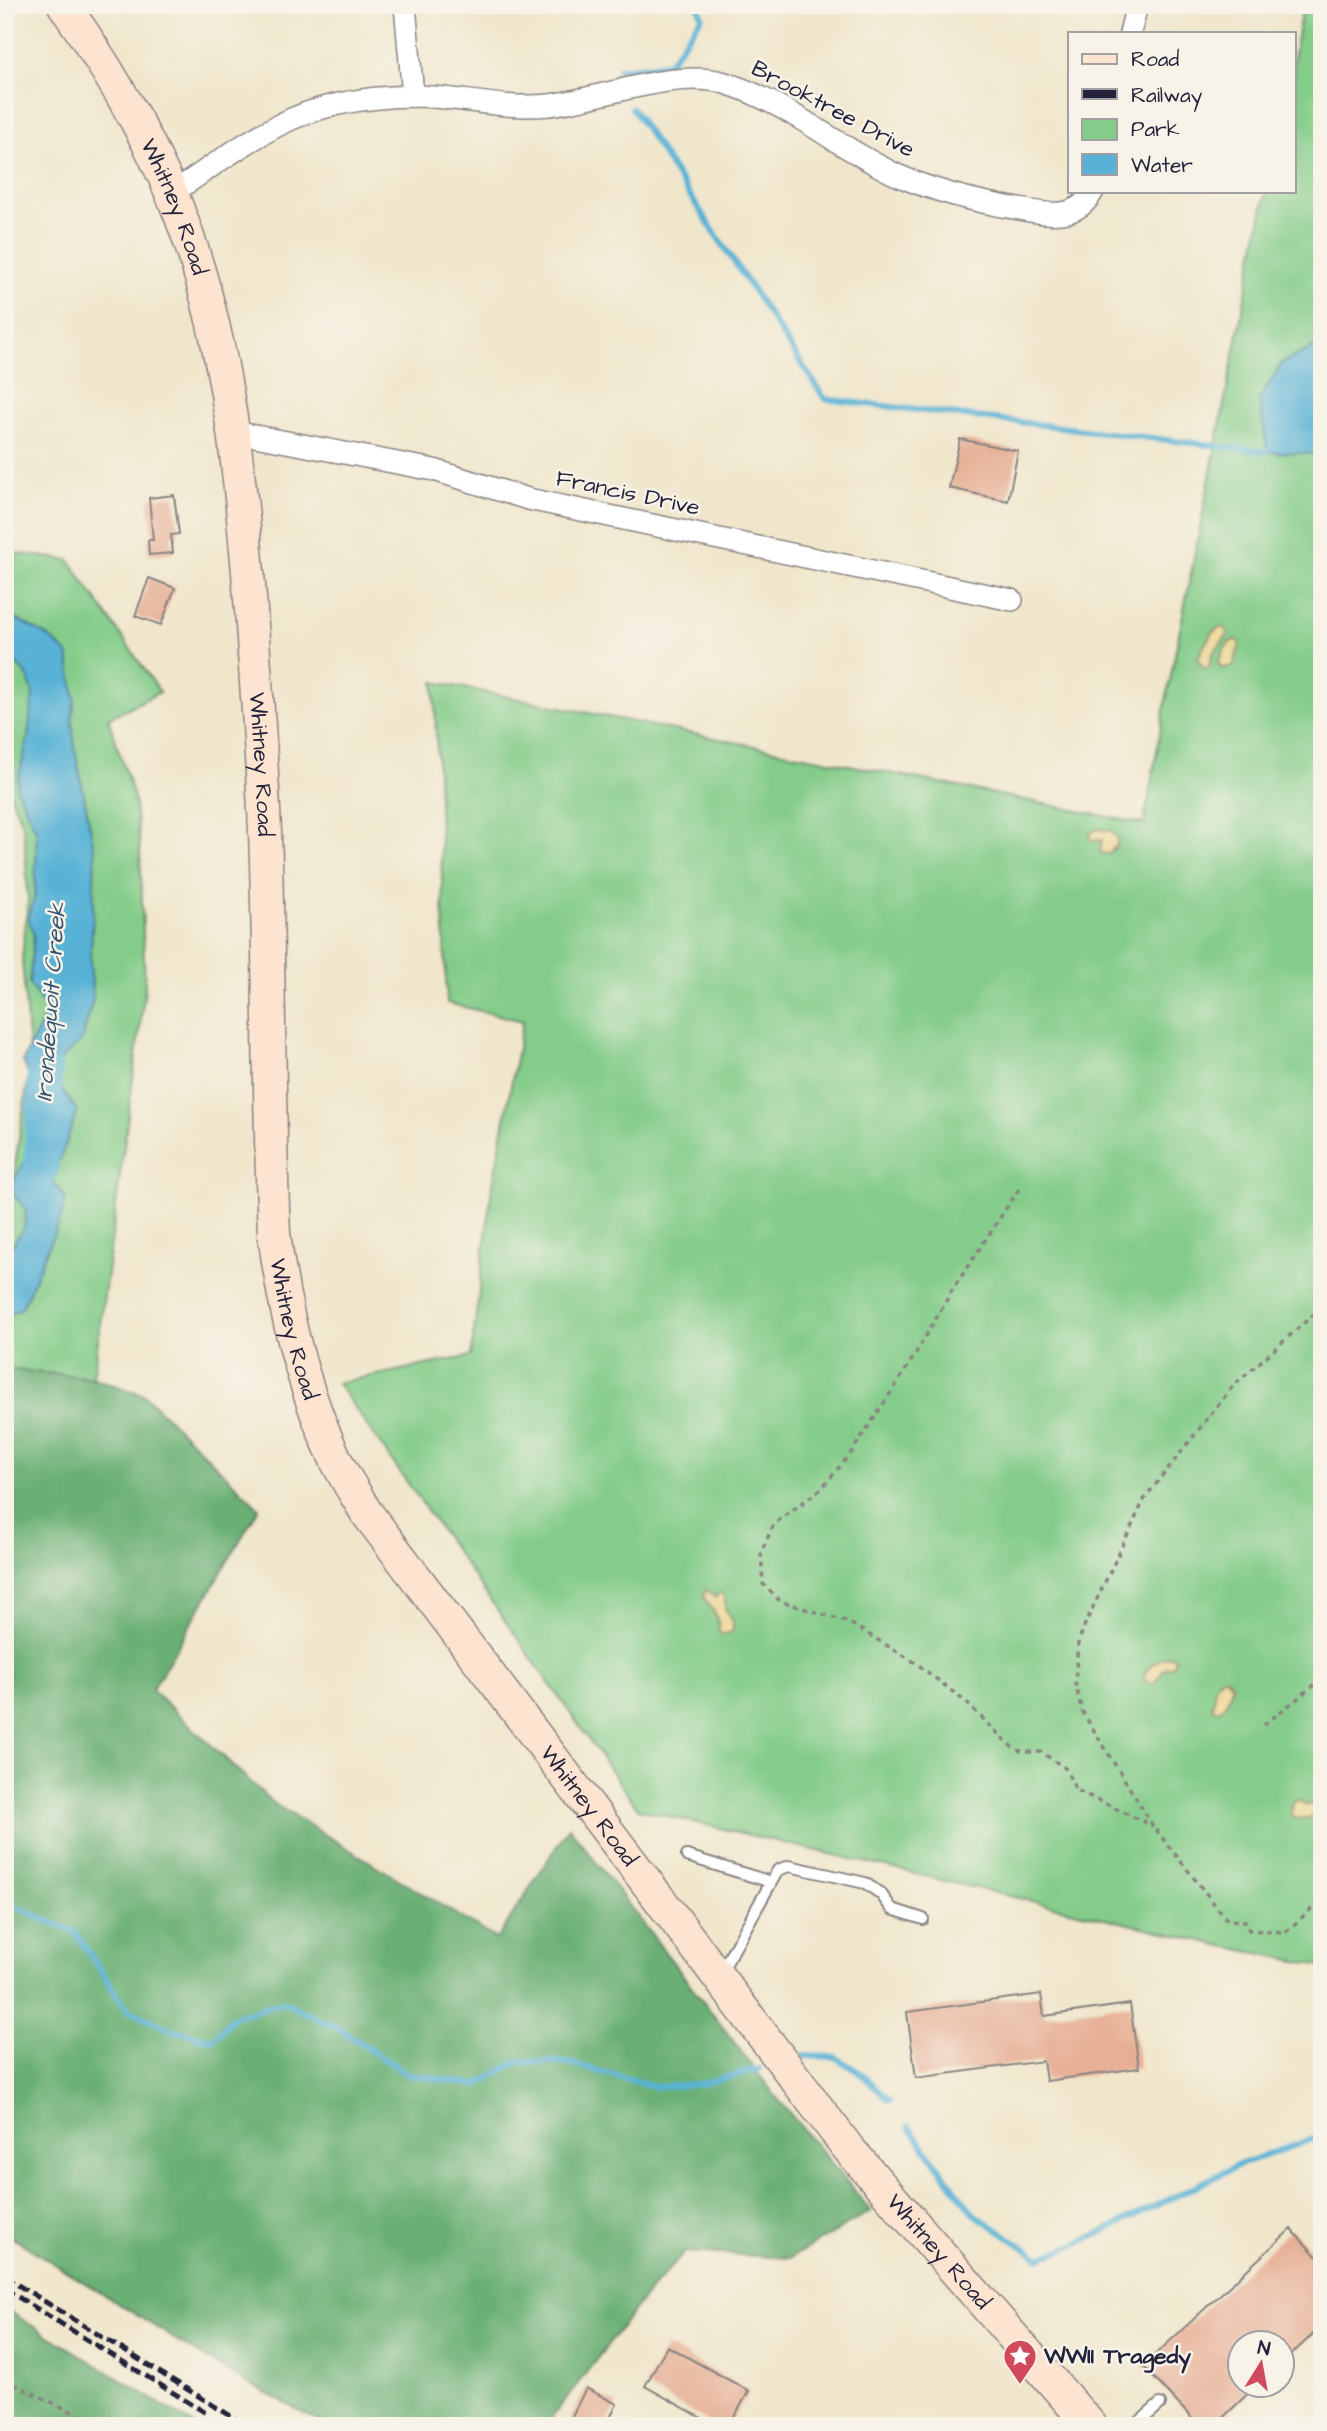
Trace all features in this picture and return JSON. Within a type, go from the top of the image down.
[{"type":"main road","name":"Whitney Road","points":[[64,5],[93,47],[136,121],[172,193],[186,228],[210,308],[226,381],[234,432],[249,585],[264,807],[274,1233],[281,1290],[293,1345],[314,1409],[332,1451],[366,1512],[848,2148],[1091,2426]]},
{"type":"street","points":[[405,5],[413,96]]},
{"type":"street","points":[[1130,32],[1137,5]]},
{"type":"street","name":"Brooktree Drive","points":[[172,193],[278,125],[337,104],[413,96],[503,106],[546,105],[589,99],[672,80],[710,79],[746,91],[896,174],[936,190],[979,202],[1056,215],[1077,209],[1092,192]]},
{"type":"street","name":"Francis Drive","points":[[234,432],[434,470],[528,499],[1013,600]]},
{"type":"lane","points":[[687,1856],[771,1882]]},
{"type":"lane","points":[[718,1976],[778,1870],[789,1866],[865,1883],[881,1894],[892,1909],[923,1919]]},
{"type":"lane","points":[[1135,2426],[1160,2404]]},
{"type":"path","points":[[1019,1189],[953,1289],[909,1365],[852,1453],[821,1489],[774,1524],[761,1552],[762,1584],[780,1601],[848,1622],[916,1663],[967,1703],[1014,1749],[1041,1752],[1065,1768],[1076,1790],[1153,1826]]},
{"type":"path","points":[[1322,1307],[1233,1386],[1145,1498],[1082,1633],[1075,1683],[1082,1711],[1153,1826],[1227,1920],[1245,1921],[1249,1930],[1286,1932],[1322,1899]]},
{"type":"path","points":[[1264,1725],[1322,1679]]},
{"type":"path","points":[[5,2380],[102,2426]]},
{"type":"green space","points":[[1303,5],[1322,5],[1322,1966],[1223,1946],[638,1809],[337,1383],[471,1356],[491,1195],[523,1021],[447,1003],[434,682],[1144,824],[1266,192],[1296,192],[1296,42]]},
{"type":"green space","points":[[5,552],[69,560],[160,692],[108,718],[134,798],[140,848],[145,988],[93,1378],[5,1369],[5,1215],[9,1206],[30,1065],[22,959],[28,901],[25,846],[23,827],[5,781]]},
{"type":"green space","points":[[5,1369],[93,1378],[144,1395],[259,1508],[152,1690],[273,1803],[497,1939],[569,1827],[777,2098],[871,2211],[790,2258],[685,2252],[650,2290],[545,2426],[327,2426],[229,2373],[5,2233]]},
{"type":"green space","points":[[5,2309],[196,2426],[5,2426]]},
{"type":"sand","points":[[1220,627],[1226,629],[1228,634],[1213,653],[1208,668],[1204,668],[1197,659],[1211,634]]},
{"type":"sand","points":[[1236,639],[1240,643],[1234,665],[1223,669],[1218,663],[1227,646]]},
{"type":"sand","points":[[1097,829],[1112,831],[1118,840],[1109,854],[1100,850],[1102,840],[1091,841],[1090,834]]},
{"type":"sand","points":[[706,1590],[716,1597],[719,1593],[723,1594],[726,1610],[733,1624],[730,1633],[719,1632],[716,1616],[703,1596]]},
{"type":"sand","points":[[1172,1656],[1176,1660],[1173,1666],[1164,1669],[1153,1684],[1143,1680],[1153,1664]]},
{"type":"sand","points":[[1223,1677],[1232,1685],[1225,1704],[1216,1710],[1212,1708],[1214,1691]]},
{"type":"sand","points":[[1297,1800],[1307,1805],[1318,1804],[1319,1809],[1308,1818],[1294,1818],[1291,1814],[1293,1803]]},
{"type":"water","points":[[1322,343],[1322,454],[1268,452],[1259,400],[1282,363]]},
{"type":"water","points":[[5,613],[48,636],[68,654],[75,699],[72,721],[75,749],[95,853],[90,961],[93,999],[82,1040],[54,1066],[55,1079],[77,1111],[60,1160],[46,1165],[45,1172],[66,1198],[62,1215],[22,1308],[5,1317],[5,1257],[24,1227],[26,1210],[11,1191],[45,1116],[23,1061],[47,1011],[29,983],[34,936],[28,916],[35,896],[37,832],[16,788],[28,738],[33,693],[27,675],[12,659],[5,656]]},
{"type":"building","points":[[960,439],[1018,451],[1008,501],[949,488]]},
{"type":"building","points":[[174,495],[179,534],[171,535],[173,553],[149,555],[148,540],[153,540],[149,498]]},
{"type":"building","points":[[149,578],[175,588],[161,625],[135,616]]},
{"type":"building","points":[[1041,1994],[1044,2016],[1130,2004],[1139,2068],[1046,2081],[1043,2061],[916,2078],[907,2012]]},
{"type":"building","points":[[1291,2229],[1322,2262],[1322,2326],[1296,2350],[1296,2330],[1226,2330],[1226,2400],[1241,2400],[1214,2426],[1199,2426],[1143,2366]]},
{"type":"building","points":[[667,2346],[749,2391],[729,2426],[716,2426],[645,2386]]},
{"type":"building","points":[[586,2388],[617,2404],[606,2426],[567,2426]]},
{"type":"waterway","points":[[619,69],[668,64],[702,17],[698,5]]},
{"type":"waterway","points":[[632,108],[825,399],[1268,452]]},
{"type":"waterway","name":"Irondequoit Creek","points":[[41,1170],[45,1065]]},
{"type":"waterway","points":[[5,1899],[10,1905],[75,1932],[127,2010],[169,2029],[213,2040],[234,2017],[283,2002],[341,2030],[407,2074],[477,2085],[517,2062],[564,2062],[658,2087],[701,2084],[760,2069]]},
{"type":"waterway","points":[[803,2056],[835,2057],[859,2072],[890,2101]]},
{"type":"waterway","points":[[909,2127],[974,2214],[1040,2258],[1090,2238],[1241,2164],[1322,2136]]},
{"type":"railway","points":[[5,2277],[247,2426]]},
{"type":"railway","points":[[5,2289],[206,2413]]},
{"type":"place","name":"WWII Tragedy","points":[[1020,2386]]}]
